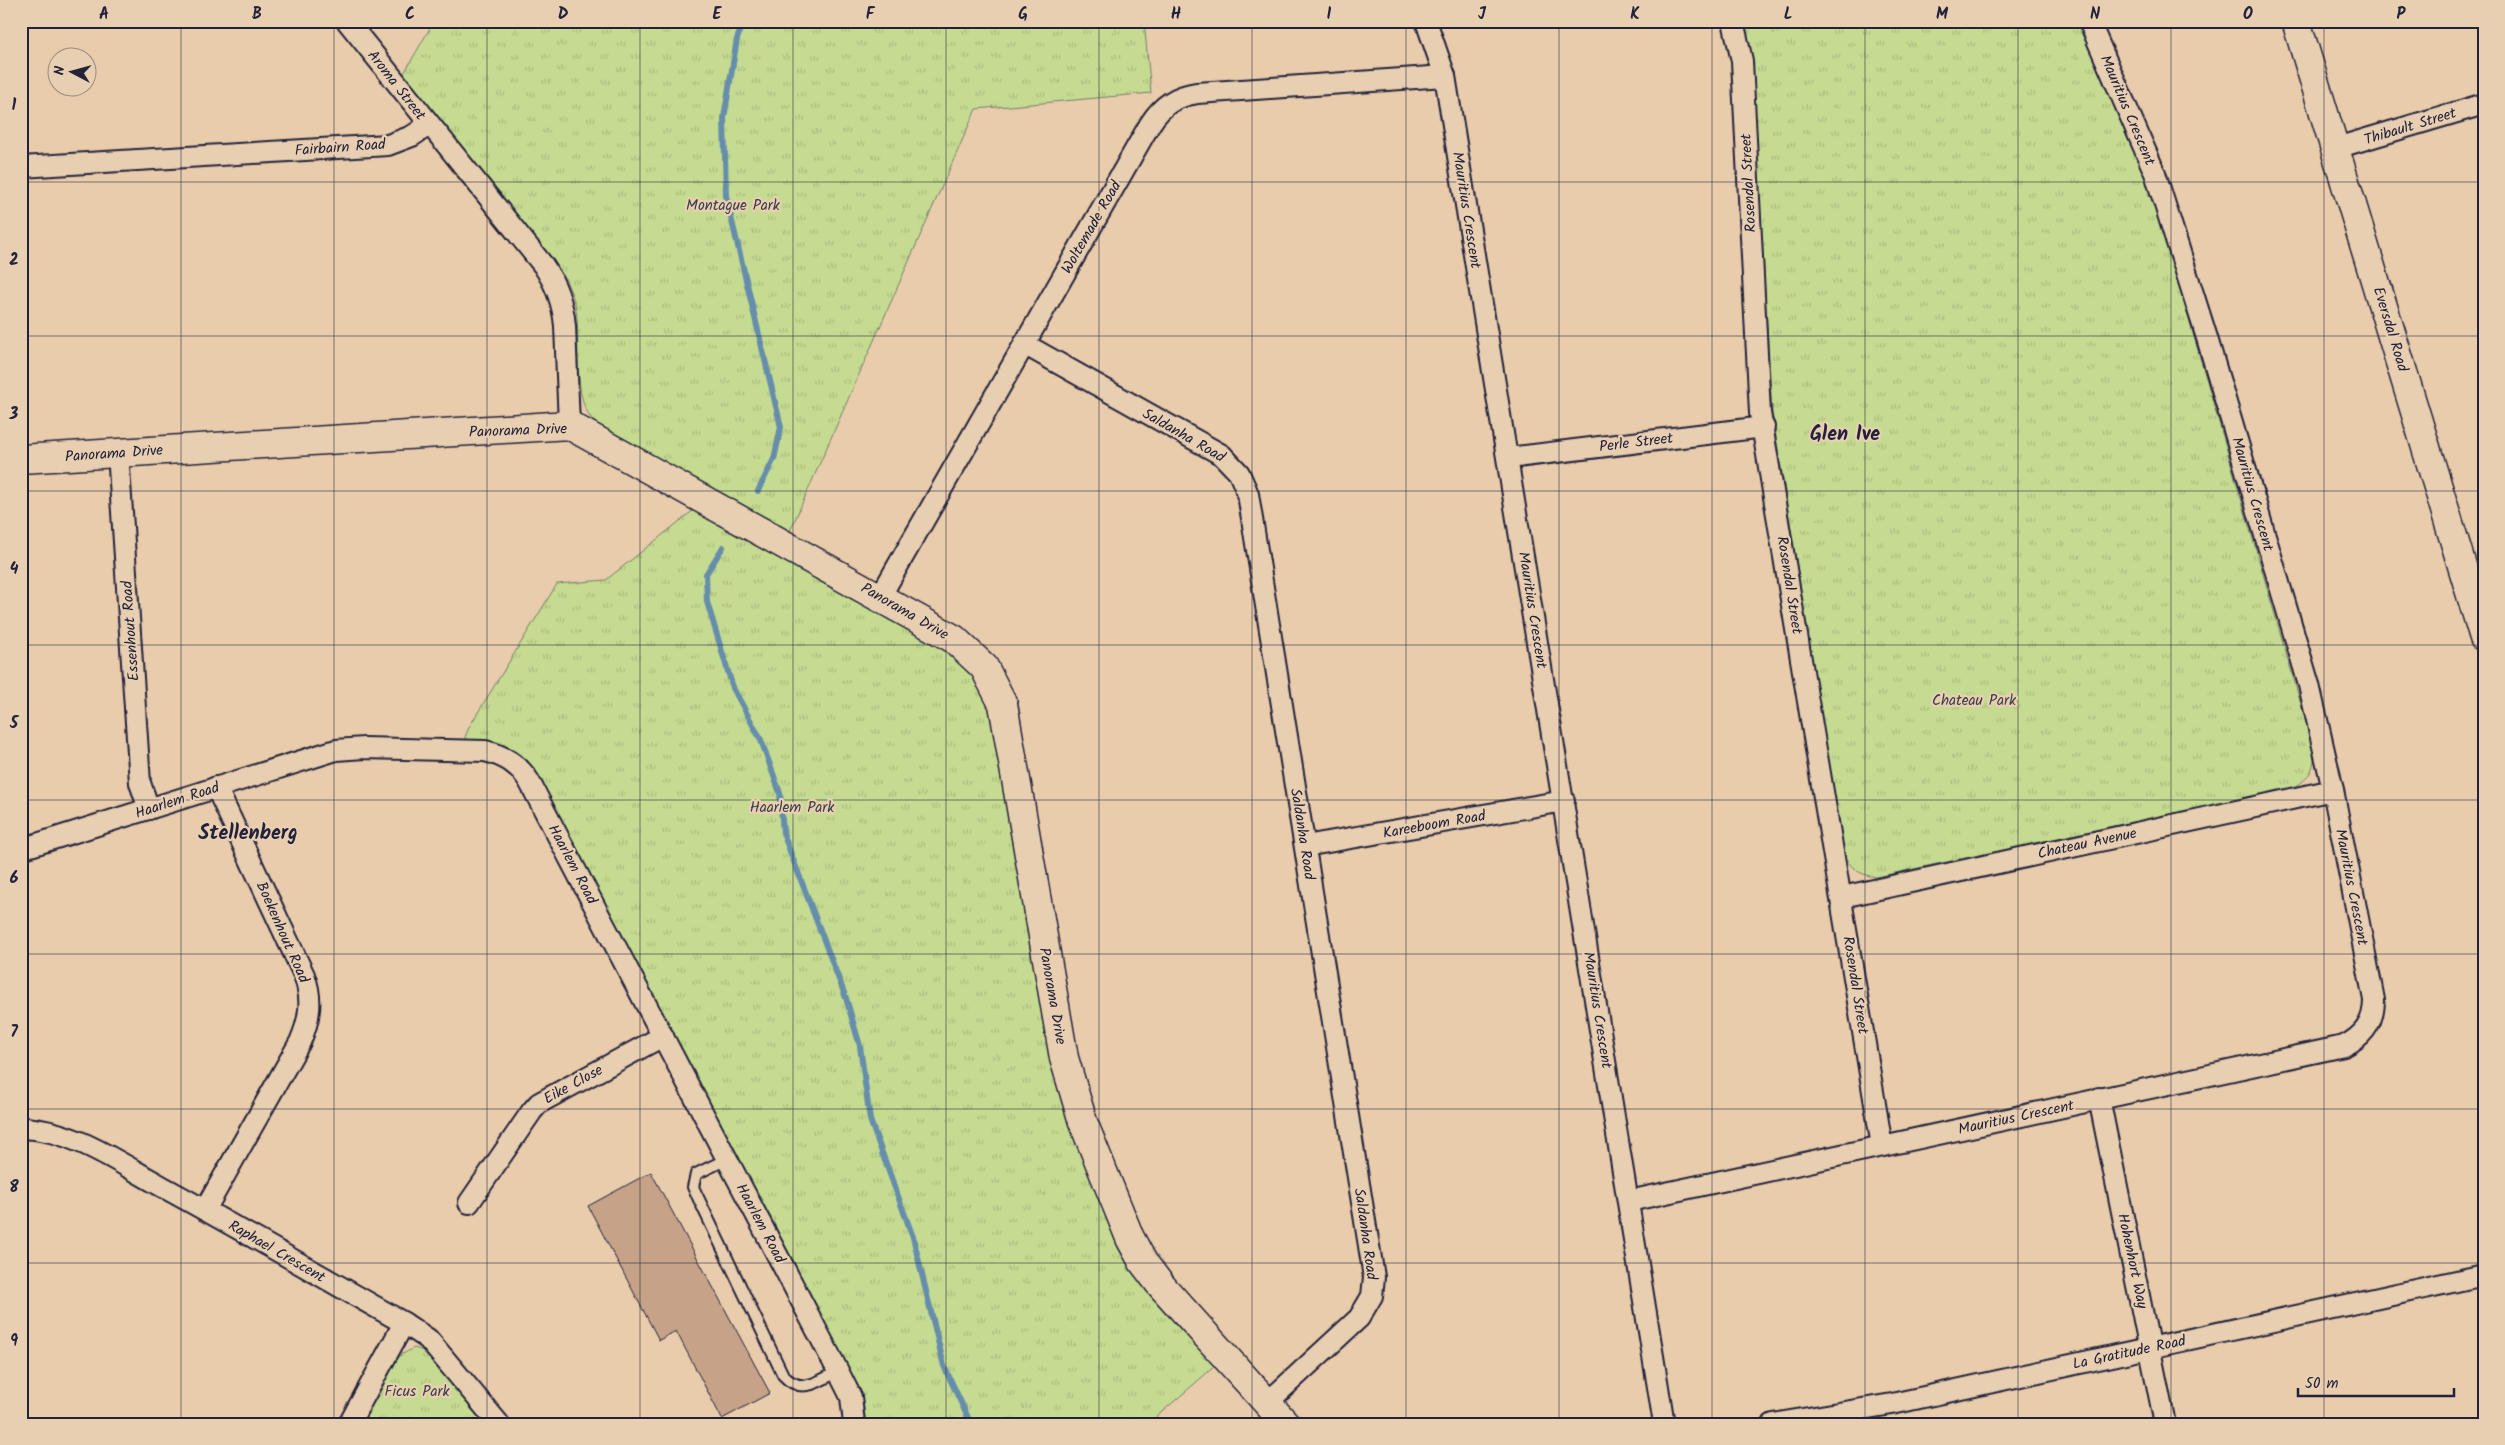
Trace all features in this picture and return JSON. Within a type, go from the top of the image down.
[{"type":"street","name":"Aroma Street","points":[[347,21],[429,125]]},
{"type":"street","name":"Mauritius Crescent","points":[[1426,21],[1445,76],[1664,1424]]},
{"type":"street","name":"Rosendal Street","points":[[1733,21],[1742,61],[1760,413],[1764,427],[1882,1146]]},
{"type":"street","name":"Mauritius Crescent","points":[[1629,1201],[2344,1046],[2354,1041],[2368,1026],[2372,1018],[2374,1000],[2333,790],[2309,686],[2155,173],[2089,21]]},
{"type":"street","name":"Eversdal Road","points":[[2296,21],[2484,638]]},
{"type":"street","name":"Woltemade Road","points":[[880,597],[1150,124],[1162,108],[1178,97],[1197,93],[1445,76]]},
{"type":"street","name":"Thibault Street","points":[[2336,148],[2484,104]]},
{"type":"street","name":"Fairbairn Road","points":[[21,167],[388,145],[412,136],[429,125]]},
{"type":"street","points":[[429,125],[543,265],[555,285],[564,311],[566,326],[569,425]]},
{"type":"street","name":"Saldanha Road","points":[[1024,344],[1222,455],[1239,473],[1248,494],[1374,1287],[1367,1308],[1359,1318],[1267,1403]]},
{"type":"street","name":"Panorama Drive","points":[[21,459],[569,425],[880,597],[965,647],[984,667],[998,691],[1006,717],[1064,1058],[1083,1122],[1130,1238],[1143,1262],[1159,1283],[1286,1424]]},
{"type":"street","name":"Perle Street","points":[[1508,458],[1764,427]]},
{"type":"street","name":"Essenhout Road","points":[[118,452],[140,783],[149,809]]},
{"type":"street","name":"Haarlem Road","points":[[21,849],[317,755],[350,748],[485,751],[506,758],[515,764],[529,781],[838,1371],[851,1397],[854,1424]]},
{"type":"street","name":"Boekenhout Road","points":[[205,1210],[300,1042],[310,1014],[309,992],[304,975],[216,787]]},
{"type":"street","name":"Chateau Avenue","points":[[1842,897],[2333,790]]},
{"type":"street","name":"Kareeboom Road","points":[[1305,846],[1564,802]]},
{"type":"street","name":"Eike Close","points":[[469,1203],[527,1117],[539,1103],[663,1036]]},
{"type":"street","name":"Hohenhort Way","points":[[2100,1098],[2165,1424]]},
{"type":"street","name":"Raphael Crescent","points":[[21,1128],[38,1128],[65,1135],[205,1210],[404,1323],[428,1339],[499,1424]]},
{"type":"street","name":"La Gratitude Road","points":[[1773,1424],[1805,1421],[1892,1404],[2484,1275]]},
{"type":"street","points":[[349,1424],[404,1323]]},
{"type":"lane","points":[[727,1159],[696,1174],[693,1187],[783,1375],[796,1386],[805,1387],[814,1385],[838,1371]]},
{"type":"green space","name":"Montague Park","points":[[434,21],[1144,21],[1151,93],[976,109],[790,531],[594,422],[587,412],[582,399],[578,368],[576,309],[564,276],[403,75]]},
{"type":"green space","name":"Chateau Park","points":[[1745,21],[2077,21],[2123,119],[2155,203],[2314,749],[2312,769],[2301,783],[2289,789],[1876,877],[1861,873],[1850,864],[1844,855],[1772,412],[1751,53]]},
{"type":"green space","name":"Haarlem Park","points":[[695,509],[949,653],[976,679],[988,703],[1053,1070],[1069,1124],[1118,1248],[1138,1280],[1162,1310],[1215,1366],[1148,1424],[866,1424],[862,1393],[536,773],[529,764],[513,751],[495,744],[464,740],[469,727],[557,584],[606,580]]},
{"type":"green space","name":"Ficus Park","points":[[414,1348],[427,1352],[486,1424],[362,1424],[399,1356]]},
{"type":"building","points":[[651,1172],[770,1393],[722,1419],[676,1331],[659,1340],[588,1206]]},
{"type":"waterway","points":[[744,21],[737,39],[724,118],[726,196],[781,427],[774,459],[758,491]]},
{"type":"waterway","points":[[723,547],[706,574],[707,602],[733,688],[761,740],[780,793],[783,833],[846,998],[860,1046],[870,1120],[913,1237],[944,1366],[971,1424]]},
{"type":"district","name":"Glen Ive","points":[[1845,433]]},
{"type":"district","name":"Stellenberg","points":[[248,832]]}]
